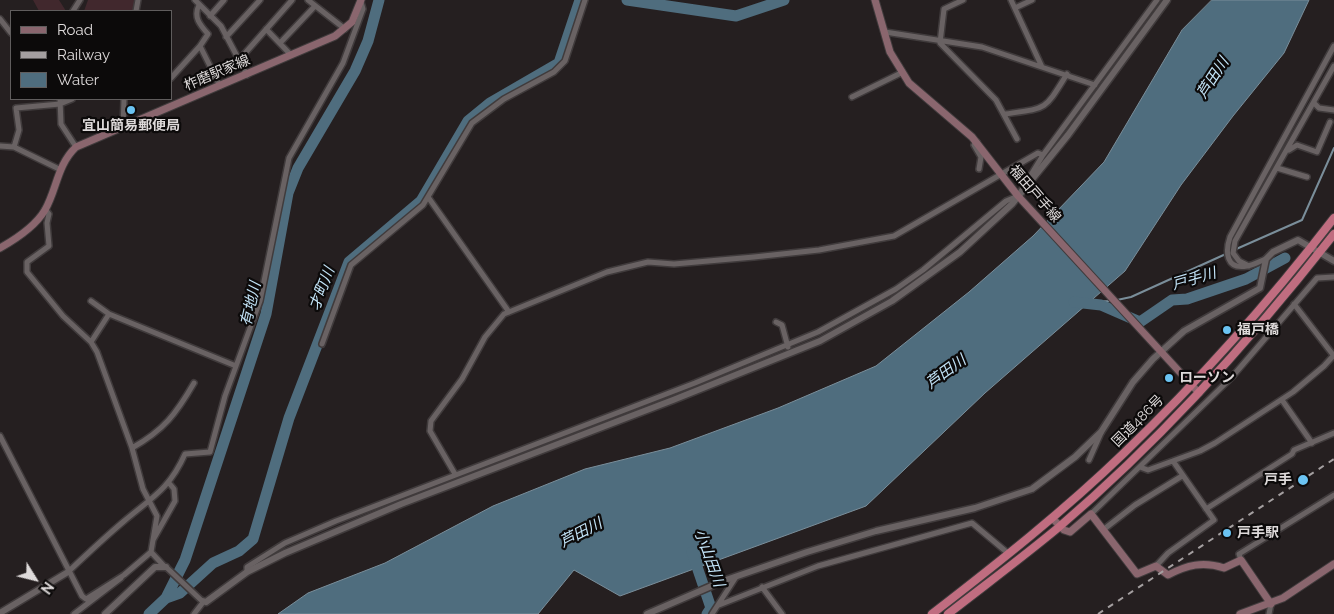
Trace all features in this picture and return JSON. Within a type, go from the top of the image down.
[{"type":"highway","name":"国道486号","points":[[932,614],[1052,518],[1124,453],[1270,298],[1334,218]]},
{"type":"highway","name":"国道486号","points":[[948,614],[1059,526],[1132,460],[1199,392],[1279,304],[1334,234]]},
{"type":"main road","name":"福田戸手線","points":[[875,0],[890,52],[909,84],[977,142],[1019,198],[1199,392]]},
{"type":"main road","points":[[346,29],[352,22],[361,1]]},
{"type":"main road","name":"柞磨駅家線","points":[[76,147],[123,128],[172,102],[247,75],[335,36],[346,29]]},
{"type":"main road","points":[[0,248],[36,222],[45,209],[59,169],[76,147]]},
{"type":"main road","points":[[1052,518],[1059,526],[1070,532],[1091,514],[1137,574],[1156,566],[1168,575],[1184,566],[1209,563],[1224,568],[1241,560],[1271,604]]},
{"type":"main road","points":[[1240,614],[1271,604],[1334,564]]},
{"type":"street","points":[[195,0],[221,26],[247,75]]},
{"type":"street","points":[[210,16],[224,0]]},
{"type":"street","points":[[226,37],[260,0]]},
{"type":"street","points":[[239,60],[292,0]]},
{"type":"street","points":[[308,0],[346,29]]},
{"type":"street","points":[[322,344],[352,265],[423,205],[472,123],[504,99],[554,72],[565,61],[584,0]]},
{"type":"street","points":[[963,0],[944,9],[942,40],[940,43],[988,90],[1005,114],[1017,139]]},
{"type":"street","points":[[1011,0],[1042,67]]},
{"type":"street","points":[[1015,8],[1032,0]]},
{"type":"street","points":[[194,614],[204,601],[247,572],[285,553],[401,504],[682,397],[820,341],[892,301],[960,252],[1019,198],[1068,135],[1167,0]]},
{"type":"street","points":[[0,613],[68,572],[169,483],[185,454],[210,452],[225,396],[260,302],[289,158],[343,63],[362,9],[361,1]]},
{"type":"street","points":[[247,572],[247,567],[285,543],[455,474],[788,346],[818,332],[896,289],[923,270],[1006,201],[1019,198],[1043,155],[1155,2]]},
{"type":"street","points":[[172,77],[200,46],[208,34],[198,22],[196,13],[199,5]]},
{"type":"street","points":[[280,43],[315,6]]},
{"type":"street","points":[[0,19],[10,32]]},
{"type":"street","points":[[266,29],[291,56]]},
{"type":"street","points":[[885,32],[982,47],[1067,74],[1095,85]]},
{"type":"street","points":[[200,46],[220,86]]},
{"type":"street","points":[[1334,46],[1230,237],[1226,249],[1228,258],[1234,265],[1240,267],[1250,266],[1266,259],[1272,252],[1298,240],[1334,261]]},
{"type":"street","points":[[1250,266],[1239,261],[1234,253],[1235,241],[1334,66]]},
{"type":"street","points":[[172,68],[178,71]]},
{"type":"street","points":[[852,97],[901,73]]},
{"type":"street","points":[[1005,114],[1043,108],[1048,104],[1067,74]]},
{"type":"street","points":[[123,128],[124,100]]},
{"type":"street","points":[[14,147],[19,130],[16,108],[60,101],[61,124],[76,147]]},
{"type":"street","points":[[1314,103],[1319,108],[1334,110]]},
{"type":"street","points":[[1286,152],[1297,145],[1317,152],[1330,122]]},
{"type":"street","points":[[977,142],[974,146],[981,157],[979,169]]},
{"type":"street","points":[[0,146],[14,147],[59,169]]},
{"type":"street","points":[[455,474],[430,431],[431,421],[462,379],[495,322],[509,312],[607,272],[648,262],[674,264],[819,250],[894,236],[1038,153],[1043,155]]},
{"type":"street","points":[[1277,168],[1307,177]]},
{"type":"street","points":[[428,196],[509,312]]},
{"type":"street","points":[[0,436],[68,572],[82,596],[86,599],[124,575],[151,552],[157,516],[143,489],[132,448],[108,377],[91,342],[63,316],[27,272],[27,262],[49,246],[47,222],[49,214],[45,209]]},
{"type":"street","points":[[1089,460],[1101,432],[1133,382],[1184,331],[1260,288],[1266,259]]},
{"type":"street","points":[[1091,514],[1232,377],[1317,278],[1334,277]]},
{"type":"street","points":[[91,301],[110,314],[236,366]]},
{"type":"street","points":[[1140,467],[1148,470],[1215,443],[1282,400],[1312,377],[1334,356],[1294,304]]},
{"type":"street","points":[[91,342],[110,314]]},
{"type":"street","points":[[776,322],[782,325],[788,346]]},
{"type":"street","points":[[818,332],[835,333]]},
{"type":"street","points":[[132,448],[154,436],[165,426],[177,412],[194,383]]},
{"type":"street","points":[[1282,400],[1312,443]]},
{"type":"street","points":[[647,614],[736,576],[807,552],[876,531],[975,508],[1032,489],[1075,457],[1101,432]]},
{"type":"street","points":[[1206,509],[1292,454],[1294,450],[1334,433]]},
{"type":"street","points":[[1156,566],[1168,553],[1214,520],[1173,461]]},
{"type":"street","points":[[1103,530],[1135,505],[1182,476]]},
{"type":"street","points":[[153,540],[157,536],[175,501],[174,489],[169,483]]},
{"type":"street","points":[[1241,560],[1239,554],[1334,495]]},
{"type":"street","points":[[719,605],[818,566],[972,523],[1009,554]]},
{"type":"street","points":[[151,552],[204,601]]},
{"type":"street","points":[[105,614],[155,567],[165,566]]},
{"type":"street","points":[[74,614],[119,582],[124,575]]},
{"type":"street","points":[[712,614],[736,576]]},
{"type":"street","points":[[762,587],[782,614]]},
{"type":"street","points":[[1269,614],[1271,604]]},
{"type":"shaded area","points":[[33,0],[59,0],[65,10],[38,10]]},
{"type":"shaded area","points":[[88,0],[136,0],[133,10],[84,10]]},
{"type":"water","name":"芦田川","points":[[1212,0],[1309,0],[1284,53],[1181,185],[1125,271],[985,393],[866,506],[620,596],[574,570],[538,614],[278,614],[308,593],[385,563],[493,506],[585,469],[670,448],[778,408],[876,366],[969,292],[1033,236],[1104,162],[1182,30]]},
{"type":"waterway","name":"有地川","points":[[149,614],[166,598],[185,560],[266,314],[288,193],[298,168],[355,71],[368,41],[379,0]]},
{"type":"waterway","name":"才町川","points":[[166,598],[180,593],[213,563],[239,551],[253,539],[289,418],[349,262],[421,201],[468,121],[490,103],[559,63],[580,0]]},
{"type":"waterway","name":"才町川","points":[[627,0],[736,16],[784,0]]},
{"type":"waterway","points":[[1234,250],[1302,220],[1334,148]]},
{"type":"waterway","points":[[1117,300],[1131,297],[1228,253]]},
{"type":"waterway","name":"戸手川","points":[[1074,302],[1101,305],[1140,322],[1172,300],[1187,299],[1246,279],[1285,258]]},
{"type":"waterway","name":"戸手川","points":[[1087,302],[1112,301]]},
{"type":"waterway","name":"小山田川","points":[[692,552],[711,608],[707,614]]},
{"type":"railway","points":[[1098,614],[1334,459]]},
{"type":"place","name":"宜山簡易郵便局","points":[[131,110]]},
{"type":"place","name":"福戸橋","points":[[1227,330]]},
{"type":"place","name":"ローソン","points":[[1169,378]]},
{"type":"place","name":"戸手","points":[[1303,480]]},
{"type":"place","name":"戸手駅","points":[[1227,533]]}]
